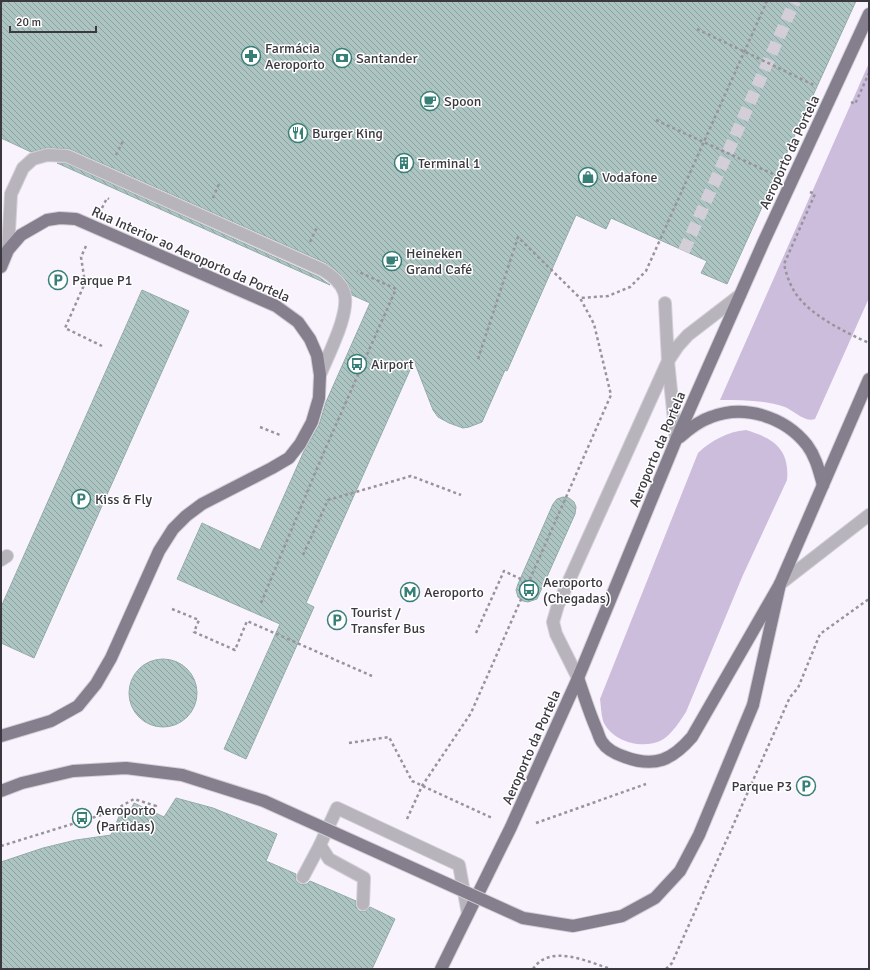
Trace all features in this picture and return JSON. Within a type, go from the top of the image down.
[{"type":"main road","name":"Aeroporto da Portela","points":[[441,969],[511,827],[578,678],[676,440],[740,295],[869,14]]},
{"type":"main road","name":"Rua Interior ao Aeroporto da Portela","points":[[1,267],[8,250],[21,235],[48,220],[60,218],[76,219],[276,306],[298,322],[310,339],[317,355],[320,374],[318,398],[312,422],[300,444],[289,458],[202,504],[173,529],[159,552],[111,658],[96,684],[78,706],[51,721],[1,736]]},
{"type":"main road","points":[[578,678],[602,743],[615,754],[636,761],[648,763],[666,758],[680,750],[692,737],[780,584],[869,379]]},
{"type":"main road","points":[[676,440],[692,426],[711,416],[732,412],[746,412],[774,419],[792,430],[807,446],[818,465],[823,485]]},
{"type":"main road","points":[[1,791],[22,783],[73,771],[126,768],[182,775],[264,801],[523,918],[573,926],[622,916],[654,898],[680,871],[700,835],[753,705],[780,584]]},
{"type":"lane","points":[[8,250],[11,194],[23,168],[33,159],[47,155],[67,156],[323,270],[332,276],[344,292],[346,305],[343,317],[320,374]]},
{"type":"lane","points":[[578,678],[556,634],[553,622],[558,605],[668,361],[678,346],[688,335],[740,295]]},
{"type":"lane","points":[[665,303],[668,361],[676,440]]},
{"type":"lane","points":[[780,584],[869,515]]},
{"type":"lane","points":[[303,878],[337,808],[459,865],[468,914]]},
{"type":"lane","points":[[320,845],[330,859],[364,878],[363,904]]},
{"type":"path","points":[[580,298],[608,296],[630,287],[646,271],[768,1]]},
{"type":"path","points":[[696,29],[855,104],[869,74]]},
{"type":"path","points":[[399,836],[422,786],[472,713],[611,395],[594,324],[580,298],[518,237],[478,359]]},
{"type":"path","points":[[303,555],[328,500],[411,476],[461,496]]},
{"type":"path","points":[[476,633],[504,571],[529,582]]},
{"type":"path","points":[[666,969],[675,957],[790,697],[798,688],[820,634],[869,599]]},
{"type":"path","points":[[172,609],[199,620],[194,632],[235,650],[248,621],[372,676]]},
{"type":"path","points":[[349,743],[389,737],[412,781],[526,834],[530,825],[651,782]]},
{"type":"path","points":[[1,846],[111,812],[134,799],[156,806],[153,811]]},
{"type":"path","points":[[533,969],[537,963],[547,957],[557,955],[570,957],[611,969]]},
{"type":"shaded area","points":[[869,63],[869,298],[815,419],[808,419],[785,407],[769,403],[745,400],[720,400]]},
{"type":"shaded area","points":[[746,430],[772,441],[778,446],[786,460],[787,480],[743,575],[686,712],[679,723],[665,738],[654,743],[637,744],[621,739],[607,728],[603,721],[600,699],[698,453],[720,437]]},
{"type":"building","points":[[1,1],[856,1],[727,284],[701,273],[707,261],[611,218],[606,229],[576,215],[507,371],[505,370],[482,422],[463,428],[438,417],[433,410],[414,361],[306,603],[314,607],[246,759],[224,749],[280,624],[177,579],[202,523],[260,550],[304,451],[319,425],[326,402],[370,303],[352,295],[344,278],[326,263],[70,149],[47,148],[31,152],[1,138]]},
{"type":"building","points":[[57,163],[65,163],[319,277],[330,285]]},
{"type":"building","points":[[142,290],[189,311],[34,658],[1,643],[1,607]]},
{"type":"building","points":[[563,497],[569,498],[574,502],[576,507],[575,514],[537,599],[528,602],[523,601],[518,597],[516,590],[518,584],[553,504],[557,499]]},
{"type":"building","points":[[156,659],[170,659],[182,665],[191,674],[197,686],[195,706],[187,717],[176,725],[170,727],[156,727],[150,725],[139,717],[131,706],[129,700],[129,686],[131,680],[139,669],[150,661]]},
{"type":"building","points":[[176,798],[213,808],[277,834],[266,861],[296,874],[296,881],[300,884],[307,884],[310,881],[356,901],[356,907],[359,911],[366,911],[370,907],[395,919],[372,969],[1,969],[1,862],[43,848],[76,840],[111,835],[121,812],[128,815],[134,803],[164,817]]},
{"type":"tunnel","points":[[684,251],[795,1]]},
{"type":"place","name":"Farmácia Aeroporto","points":[[251,56]]},
{"type":"place","name":"Santander","points":[[342,58]]},
{"type":"place","name":"Spoon","points":[[430,101]]},
{"type":"place","name":"Burger King","points":[[298,133]]},
{"type":"place","name":"Terminal 1","points":[[404,163]]},
{"type":"place","name":"Vodafone","points":[[588,177]]},
{"type":"place","name":"Heineken Grand Café","points":[[392,261]]},
{"type":"place","name":"Parque P1","points":[[58,280]]},
{"type":"place","name":"Airport","points":[[357,364]]},
{"type":"place","name":"Kiss & Fly","points":[[81,499]]},
{"type":"place","name":"Aeroporto (Chegadas)","points":[[529,590]]},
{"type":"place","name":"Aeroporto","points":[[410,592]]},
{"type":"place","name":"Tourist / Transfer Bus","points":[[337,620]]},
{"type":"place","name":"Parque P3","points":[[806,786]]},
{"type":"place","name":"Aeroporto (Partidas)","points":[[82,818]]}]
